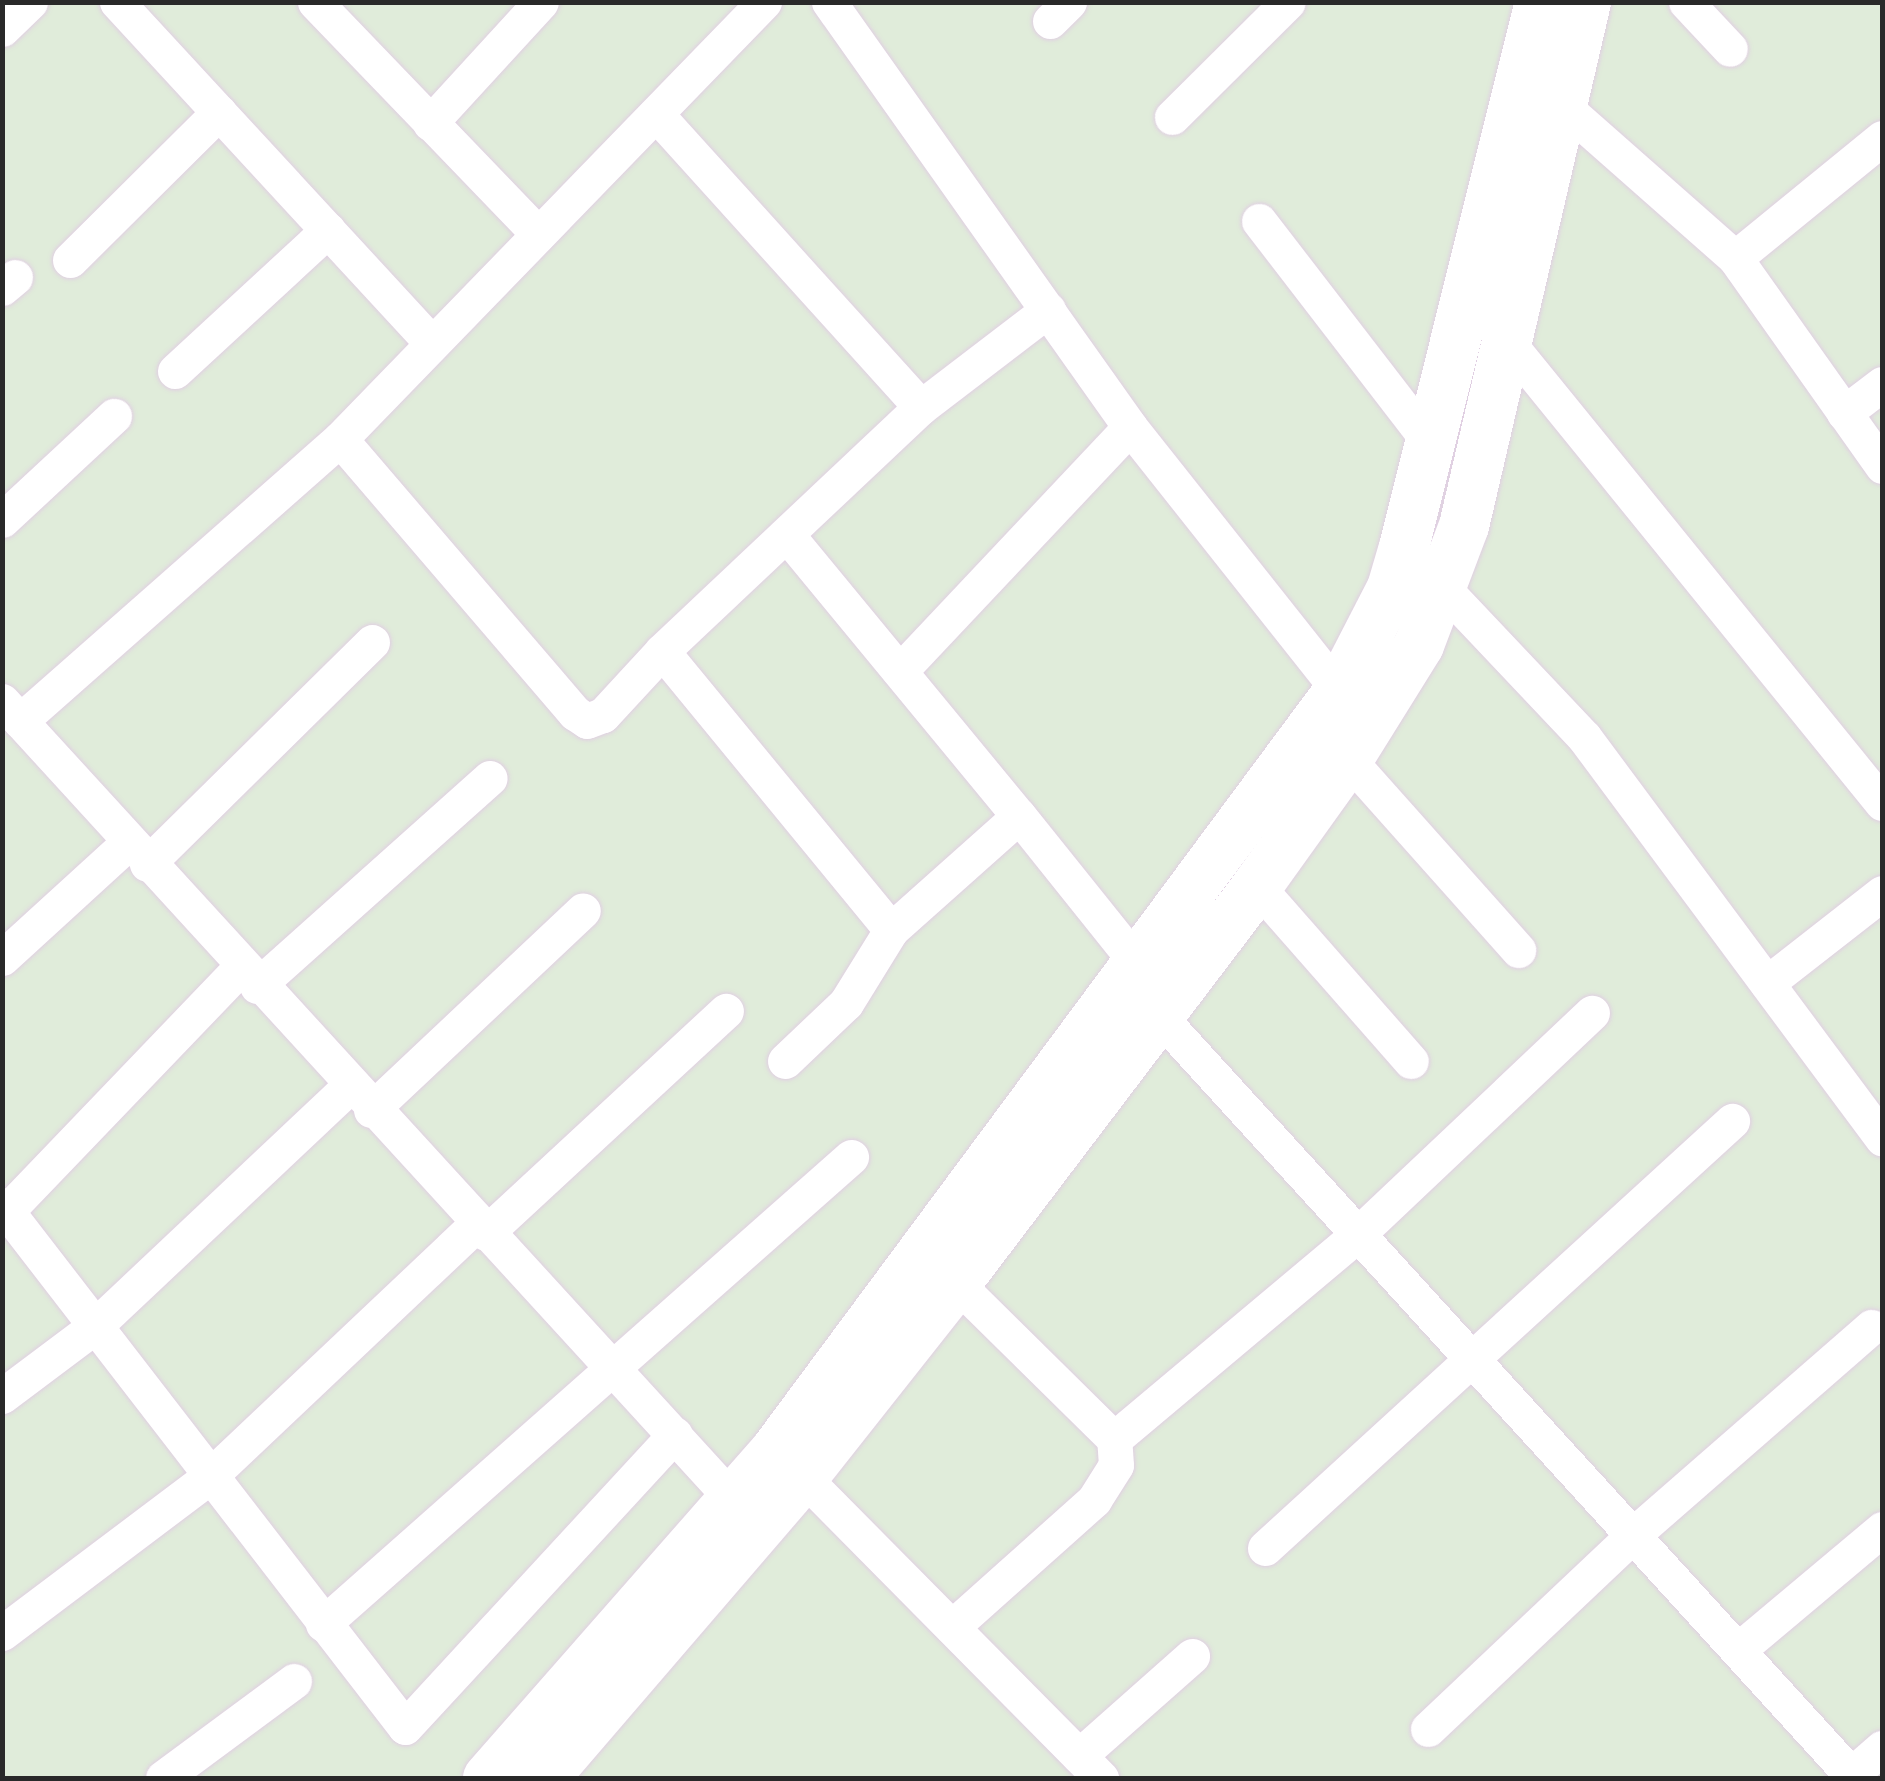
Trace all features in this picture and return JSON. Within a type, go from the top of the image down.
[{"type":"street","points":[[2,29],[30,2]]},
{"type":"street","points":[[117,2],[432,343]]},
{"type":"street","points":[[430,123],[541,2]]},
{"type":"street","points":[[735,1502],[360,1098],[11,711],[340,439],[764,2]]},
{"type":"street","points":[[829,2],[1130,427],[1339,691]]},
{"type":"street","points":[[1172,116],[1288,2]]},
{"type":"street","points":[[544,1778],[803,1477],[956,1283],[1257,886],[1348,759],[1419,645],[1444,589],[1510,346],[1542,88],[1540,2]]},
{"type":"street","points":[[488,1778],[735,1502],[1139,966],[1339,691],[1392,588],[1430,442],[1542,88],[1586,2]]},
{"type":"street","points":[[1686,2],[1730,49]]},
{"type":"street","points":[[320,4],[538,234]]},
{"type":"street","points":[[1542,88],[1734,258],[1882,466]]},
{"type":"street","points":[[70,260],[219,112]]},
{"type":"street","points":[[656,114],[921,407]]},
{"type":"street","points":[[1734,258],[1882,138]]},
{"type":"street","points":[[1259,222],[1430,442]]},
{"type":"street","points":[[174,371],[328,230]]},
{"type":"street","points":[[340,439],[575,713],[588,721],[603,715],[662,650],[921,407],[1048,310]]},
{"type":"street","points":[[1510,346],[1882,803]]},
{"type":"street","points":[[1844,413],[1882,384]]},
{"type":"street","points":[[2,520],[114,416]]},
{"type":"street","points":[[900,672],[1130,427]]},
{"type":"street","points":[[787,535],[1139,966]]},
{"type":"street","points":[[1444,589],[1584,737],[1882,1138]]},
{"type":"street","points":[[2,958],[138,854],[372,642]]},
{"type":"street","points":[[662,650],[891,930]]},
{"type":"street","points":[[1348,759],[1518,950]]},
{"type":"street","points":[[490,778],[249,976],[5,1208],[208,1478],[405,1728],[675,1434]]},
{"type":"street","points":[[785,1060],[846,1003],[891,930],[1019,816]]},
{"type":"street","points":[[1257,886],[1411,1061]]},
{"type":"street","points":[[1767,983],[1882,893]]},
{"type":"street","points":[[2,1396],[94,1327],[583,910]]},
{"type":"street","points":[[2,1634],[208,1478],[726,1011]]},
{"type":"street","points":[[1114,1439],[1358,1234],[1592,1013]]},
{"type":"street","points":[[1158,1016],[1853,1777],[1882,1748]]},
{"type":"street","points":[[1265,1548],[1732,1121]]},
{"type":"street","points":[[323,1624],[615,1370],[851,1156]]},
{"type":"street","points":[[952,1628],[1094,1500],[1116,1465],[1114,1439],[956,1283]]},
{"type":"street","points":[[1428,1730],[1634,1534],[1871,1328]]},
{"type":"street","points":[[803,1477],[1090,1767],[1192,1656]]},
{"type":"street","points":[[1738,1650],[1882,1530]]},
{"type":"street","points":[[163,1778],[294,1681]]}]
